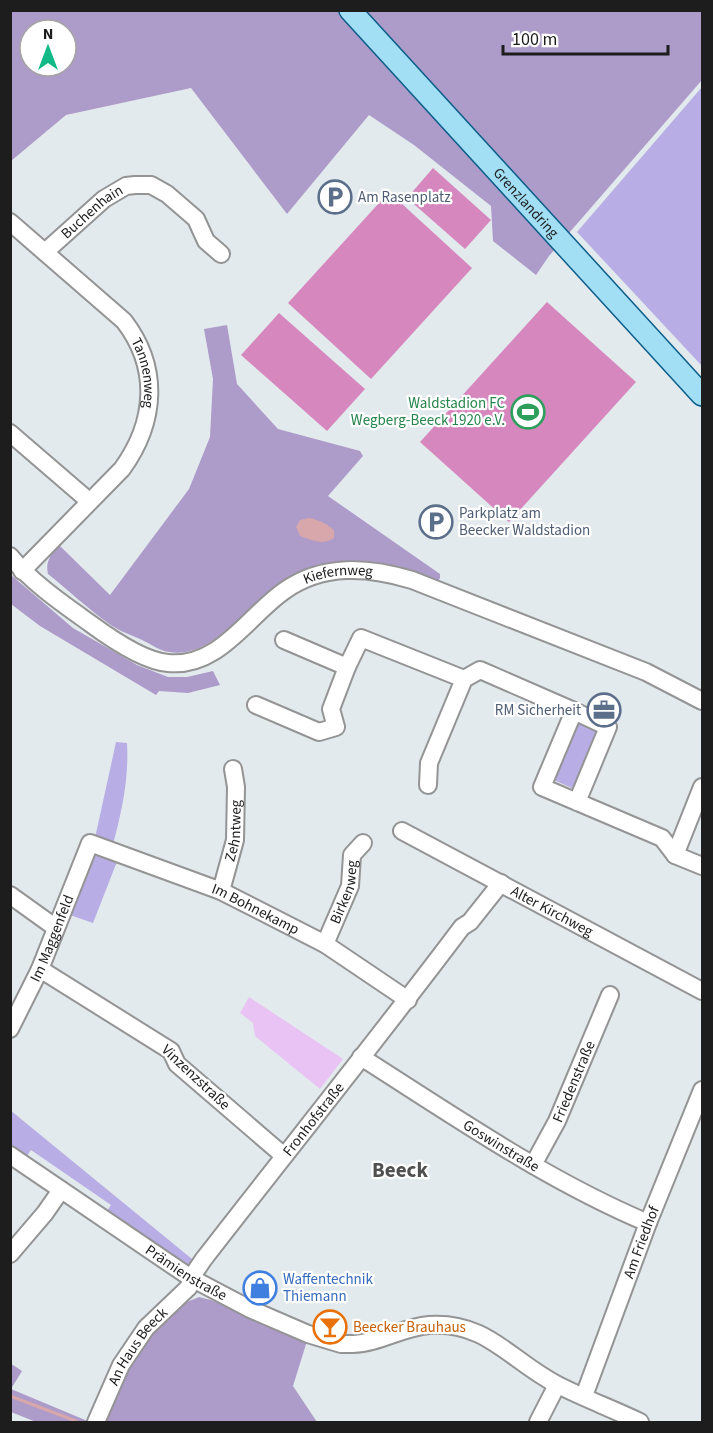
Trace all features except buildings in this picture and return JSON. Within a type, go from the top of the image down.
[{"type":"main road","name":"Grenzlandring","points":[[350,10],[702,395]]},
{"type":"street","name":"Buchenhain","points":[[45,252],[104,199],[126,186],[135,184],[151,185],[168,194],[196,219],[206,241],[221,254]]},
{"type":"street","name":"Tannenweg","points":[[10,222],[124,321],[135,335],[142,350],[148,376],[149,407],[132,454],[122,469],[22,571]]},
{"type":"street","points":[[10,433],[89,501]]},
{"type":"street","name":"Kiefernweg","points":[[10,556],[22,571],[106,635],[152,659],[167,663],[182,663],[210,654],[286,589],[329,572],[360,569],[393,574],[636,668],[702,701]]},
{"type":"street","points":[[256,705],[319,732],[336,726],[331,709],[361,638],[464,679]]},
{"type":"street","points":[[284,640],[347,668]]},
{"type":"street","points":[[428,785],[429,763],[464,679],[480,670],[608,726],[578,802]]},
{"type":"street","points":[[574,711],[542,787],[663,838],[675,855],[702,866]]},
{"type":"street","name":"Zehntweg","points":[[221,891],[235,840],[236,787],[233,769]]},
{"type":"street","points":[[675,855],[702,788]]},
{"type":"street","name":"Alter Kirchweg","points":[[402,831],[702,991]]},
{"type":"street","name":"Im Bohnekamp","points":[[90,843],[221,891],[325,944],[408,1000]]},
{"type":"street","name":"Im Maggenfeld","points":[[10,1029],[40,969],[90,843]]},
{"type":"street","name":"Birkenweg","points":[[325,944],[350,886],[352,855],[363,843]]},
{"type":"street","name":"Fronhofstraße","points":[[191,1278],[202,1260],[408,1000],[462,927],[470,922],[501,883]]},
{"type":"street","points":[[10,895],[56,927]]},
{"type":"street","name":"Vinzenzstraße","points":[[40,969],[171,1051],[177,1064],[284,1156]]},
{"type":"street","name":"Friedenstraße","points":[[533,1165],[557,1121],[610,995]]},
{"type":"street","name":"Goswinstraße","points":[[361,1057],[533,1165],[611,1207],[648,1223]]},
{"type":"street","name":"Am Friedhof","points":[[584,1396],[648,1223],[702,1090]]},
{"type":"street","name":"Prämienstraße","points":[[10,1155],[191,1278],[250,1309],[313,1336],[341,1344],[360,1344],[428,1325],[466,1328],[483,1335],[529,1369],[557,1385],[640,1422]]},
{"type":"street","points":[[10,1254],[45,1213],[61,1190]]},
{"type":"street","name":"An Haus Beeck","points":[[96,1422],[121,1365],[146,1328],[189,1287],[191,1278]]},
{"type":"street","points":[[538,1422],[557,1385]]},
{"type":"shaded area","points":[[11,11],[702,11],[702,80],[549,256],[536,275],[493,241],[491,206],[414,145],[369,115],[287,214],[191,88],[66,115],[11,161]]},
{"type":"shaded area","points":[[702,87],[702,366],[577,232]]},
{"type":"shaded area","points":[[433,168],[491,220],[465,249],[407,198]]},
{"type":"shaded area","points":[[389,192],[472,268],[371,379],[288,303]]},
{"type":"shaded area","name":"Waldstadion FC Wegberg-Beeck 1920 e.V.","points":[[547,302],[636,382],[509,522],[420,442]]},
{"type":"shaded area","points":[[279,313],[365,389],[327,431],[241,355]]},
{"type":"shaded area","points":[[227,325],[237,384],[278,429],[360,451],[363,456],[328,496],[440,574],[440,578],[438,581],[399,568],[360,562],[340,562],[320,566],[300,572],[281,582],[215,639],[185,652],[169,652],[112,626],[48,574],[47,565],[59,545],[110,595],[189,489],[210,437],[213,379],[204,329]]},
{"type":"shaded area","points":[[309,518],[326,524],[334,530],[334,538],[322,542],[300,536],[296,527],[300,520]]},
{"type":"shaded area","points":[[11,575],[73,628],[137,665],[168,677],[187,677],[213,671],[220,685],[188,693],[159,691],[156,695],[40,626],[11,604]]},
{"type":"shaded area","points":[[582,720],[600,731],[577,786],[572,788],[556,781],[555,777],[578,722]]},
{"type":"shaded area","points":[[116,742],[127,743],[127,769],[113,844],[95,838]]},
{"type":"shaded area","points":[[95,853],[118,859],[93,923],[67,914],[91,855]]},
{"type":"shaded area","points":[[249,997],[343,1059],[320,1089],[255,1036],[253,1023],[240,1013]]},
{"type":"shaded area","points":[[10,1110],[192,1259],[189,1269],[105,1214],[111,1205],[31,1150],[25,1159],[11,1148]]},
{"type":"shaded area","points":[[199,1297],[307,1341],[293,1386],[317,1422],[105,1422],[119,1383],[137,1348],[149,1332],[179,1306]]},
{"type":"shaded area","points":[[10,1363],[22,1371],[11,1389],[90,1422],[36,1422],[11,1412]]},
{"type":"waterway","points":[[10,1396],[76,1421]]},
{"type":"place","name":"Am Rasenplatz","points":[[335,197]]},
{"type":"place","name":"Waldstadion FC Wegberg-Beeck 1920 e.V.","points":[[528,412]]},
{"type":"place","name":"Parkplatz am Beecker Waldstadion","points":[[436,522]]},
{"type":"place","name":"RM Sicherheit","points":[[604,710]]},
{"type":"place","name":"Waffentechnik Thiemann","points":[[260,1288]]},
{"type":"place","name":"Beecker Brauhaus","points":[[330,1327]]},
{"type":"district","name":"Beeck","points":[[400,1170]]}]
